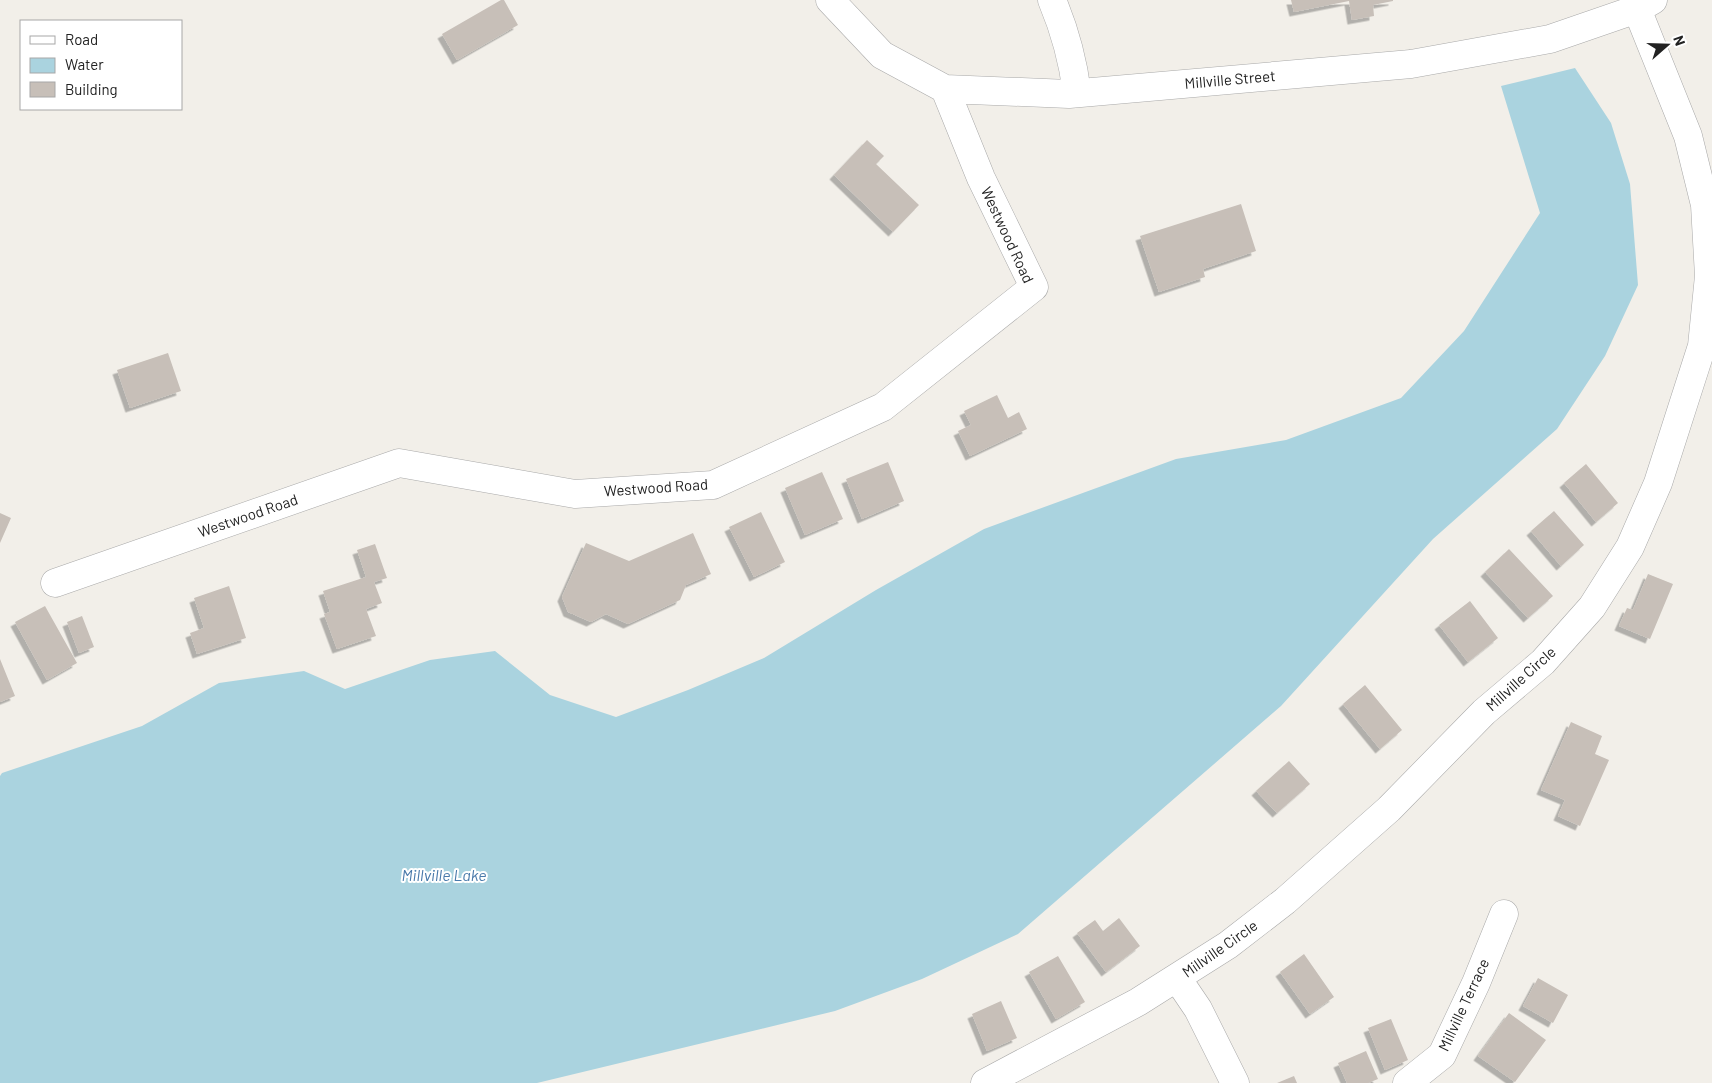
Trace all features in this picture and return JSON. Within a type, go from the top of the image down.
[{"type":"street","name":"Millville Street","points":[[830,0],[882,55],[945,89],[1077,93],[1410,64],[1550,39],[1645,5]]},
{"type":"street","points":[[1052,0],[1073,61],[1077,93]]},
{"type":"street","name":"Millville Circle","points":[[985,1083],[1138,1002],[1228,944],[1285,902],[1389,809],[1484,712],[1544,662],[1592,607],[1630,547],[1658,483],[1702,346],[1709,276],[1705,205],[1688,136],[1645,5]]},
{"type":"street","name":"Westwood Road","points":[[55,583],[399,463],[575,494],[713,486],[882,407],[1034,287],[981,178],[945,89]]},
{"type":"street","name":"Millville Terrace","points":[[1407,1083],[1442,1055],[1476,983],[1504,914]]},
{"type":"street","points":[[1177,978],[1198,1010],[1235,1083]]},
{"type":"water","name":"Millville Lake","points":[[1575,68],[1611,123],[1630,184],[1638,285],[1605,356],[1557,429],[1433,539],[1281,706],[1018,934],[922,979],[835,1011],[537,1083],[0,1083],[0,776],[2,773],[142,726],[219,683],[304,671],[345,689],[430,660],[495,651],[550,695],[616,717],[688,690],[764,658],[876,590],[984,529],[1176,459],[1286,440],[1401,398],[1464,331],[1540,213],[1501,86]]},
{"type":"building","points":[[504,0],[518,25],[457,60],[442,34]]},
{"type":"building","points":[[1291,0],[1393,1],[1373,5],[1374,16],[1352,20],[1349,1],[1294,12]]},
{"type":"building","points":[[867,140],[884,156],[876,164],[919,205],[893,232],[834,175]]},
{"type":"building","points":[[1241,204],[1256,251],[1203,269],[1205,277],[1159,292],[1140,236]]},
{"type":"building","points":[[168,353],[181,391],[130,408],[117,370]]},
{"type":"building","points":[[997,395],[1008,418],[1019,412],[1027,429],[970,456],[958,431],[971,425],[964,411]]},
{"type":"building","points":[[888,462],[904,501],[862,519],[846,479]]},
{"type":"building","points":[[1586,464],[1618,503],[1596,522],[1564,483]]},
{"type":"building","points":[[822,472],[843,519],[805,535],[785,488]]},
{"type":"building","points":[[1554,511],[1584,545],[1561,566],[1531,531]]},
{"type":"building","points":[[761,512],[785,562],[754,577],[729,527]]},
{"type":"building","points":[[0,513],[11,518],[0,543]]},
{"type":"building","points":[[693,533],[711,574],[686,585],[680,600],[628,624],[606,614],[591,622],[568,612],[562,597],[586,543],[629,561]]},
{"type":"building","points":[[375,544],[387,578],[374,582],[382,603],[366,609],[376,636],[337,649],[324,614],[330,612],[323,591],[366,577],[357,550]]},
{"type":"building","points":[[1509,549],[1553,596],[1528,618],[1485,572]]},
{"type":"building","points":[[1648,574],[1673,584],[1650,639],[1619,626],[1627,608],[1633,610]]},
{"type":"building","points":[[229,586],[246,638],[197,654],[190,633],[204,628],[194,598]]},
{"type":"building","points":[[1470,601],[1498,638],[1468,662],[1439,625]]},
{"type":"building","points":[[45,606],[77,663],[47,680],[15,622]]},
{"type":"building","points":[[82,616],[94,647],[79,653],[67,622]]},
{"type":"building","points":[[0,659],[15,696],[0,702]]},
{"type":"building","points":[[1365,685],[1402,730],[1380,749],[1343,704]]},
{"type":"building","points":[[1571,722],[1602,736],[1595,754],[1609,760],[1580,826],[1558,816],[1565,800],[1541,790]]},
{"type":"building","points":[[1289,761],[1310,784],[1277,813],[1256,791]]},
{"type":"building","points":[[1119,918],[1140,946],[1106,972],[1077,933],[1095,920],[1103,931]]},
{"type":"building","points":[[1304,954],[1334,997],[1310,1014],[1280,972]]},
{"type":"building","points":[[1058,956],[1085,1002],[1056,1019],[1029,972]]},
{"type":"building","points":[[1538,978],[1568,995],[1553,1023],[1523,1006]]},
{"type":"building","points":[[1001,1001],[1017,1038],[987,1051],[972,1014]]},
{"type":"building","points":[[1509,1013],[1546,1040],[1515,1082],[1478,1056]]},
{"type":"building","points":[[1391,1019],[1408,1060],[1385,1070],[1368,1028]]},
{"type":"building","points":[[1366,1051],[1378,1079],[1368,1083],[1347,1083],[1338,1063]]},
{"type":"building","points":[[1294,1076],[1297,1083],[1277,1083]]}]
